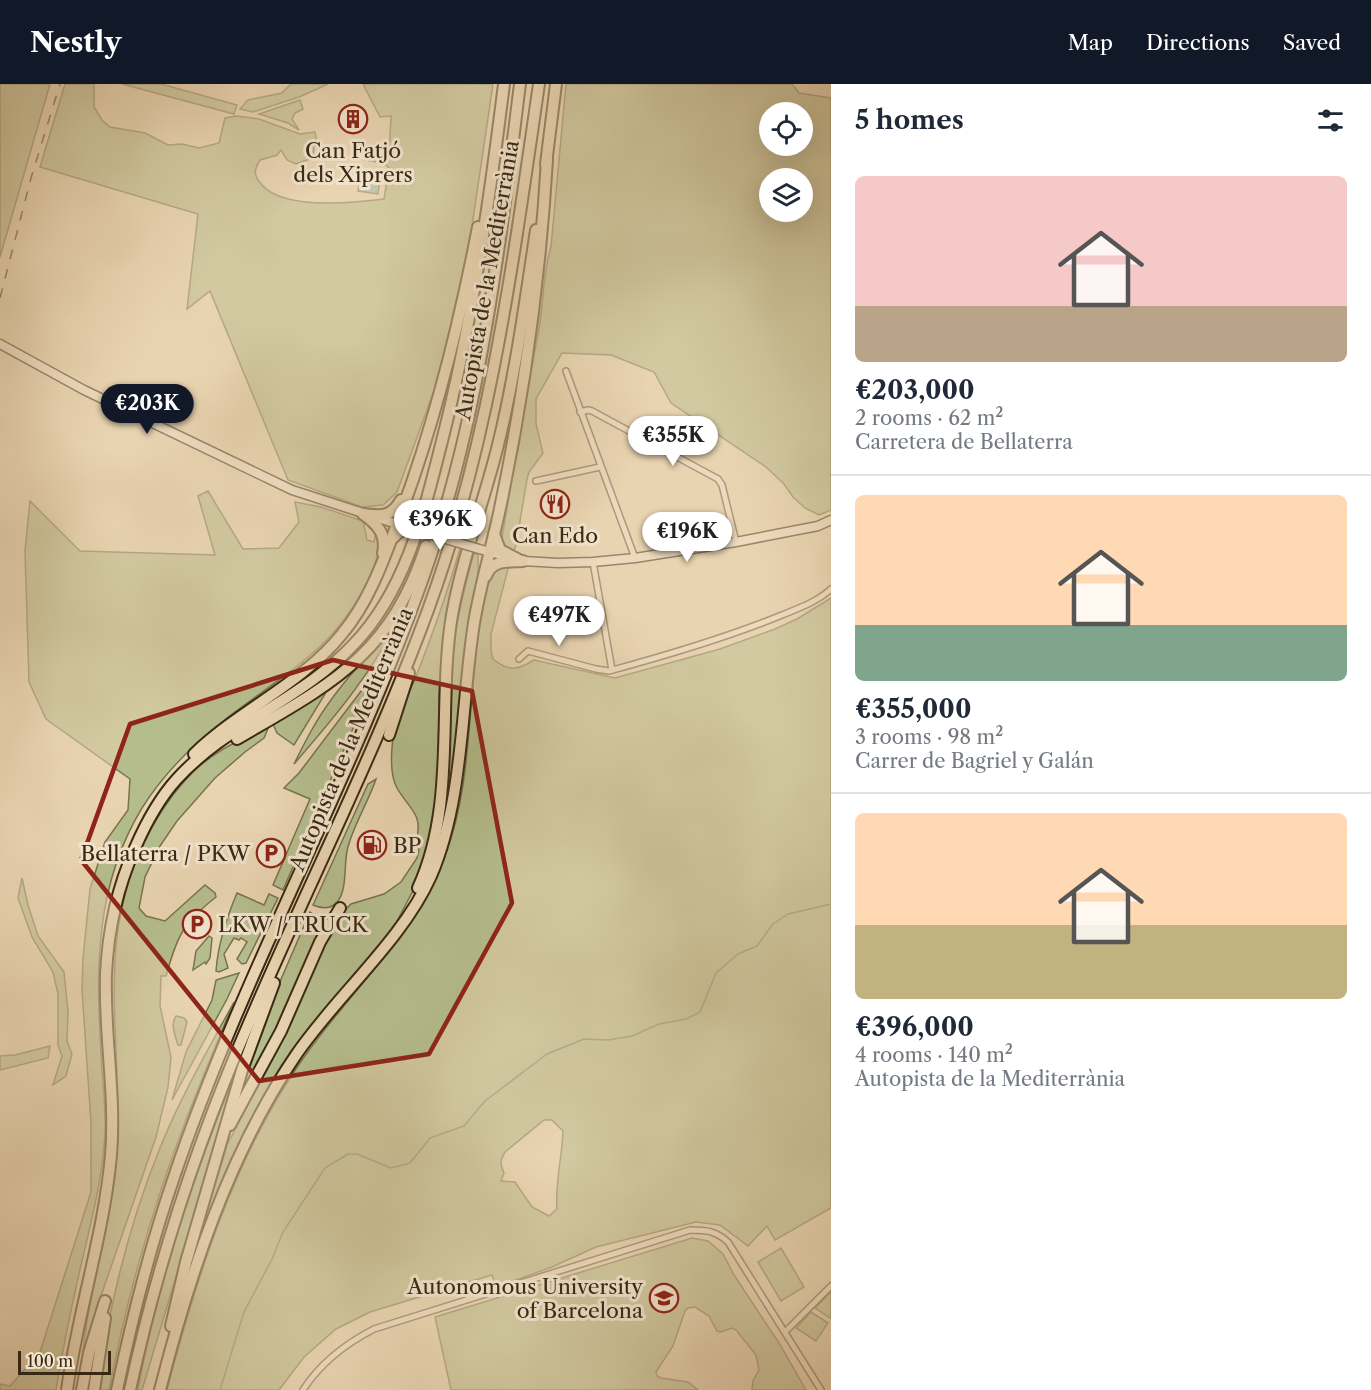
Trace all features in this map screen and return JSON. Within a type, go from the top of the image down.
[{"type":"highway","points":[[128,866],[147,825],[169,788],[182,773],[220,742],[330,667],[366,632],[390,595],[407,558],[420,520],[446,424],[471,314],[504,84]]},
{"type":"highway","name":"Autopista de la Mediterrània","points":[[117,1390],[138,1296],[174,1175],[225,1043],[344,774],[415,600],[449,498],[477,384],[520,84]]},
{"type":"highway","name":"Autopista de la Mediterrània","points":[[129,1390],[160,1267],[199,1148],[251,1017],[341,819],[426,615],[460,511],[487,405],[518,234],[539,84]]},
{"type":"highway","points":[[373,960],[399,925],[413,898],[425,869],[436,831],[443,770],[446,671],[452,614],[498,447],[523,318],[556,84]]},
{"type":"highway","points":[[521,560],[500,550],[496,543],[495,530],[533,324],[543,230],[547,160]]},
{"type":"highway","points":[[67,1390],[107,1188],[112,1143],[107,999],[108,954],[114,910],[140,827],[154,801],[168,782],[216,735],[300,674],[334,643],[355,617],[390,543],[429,432],[448,367],[493,168]]},
{"type":"highway","points":[[147,825],[181,781],[200,763],[328,684],[365,653],[384,632],[402,603],[424,554],[458,437],[477,384]]},
{"type":"highway","points":[[390,543],[399,532],[409,528],[406,524],[406,517],[423,463],[429,432]]},
{"type":"highway","points":[[363,514],[385,515],[392,512],[399,503],[419,462]]},
{"type":"highway","points":[[363,514],[376,524],[383,535],[384,548],[379,567]]},
{"type":"highway","points":[[160,1390],[196,1269],[229,1183],[255,1125],[282,1077],[312,1033],[413,910],[429,879],[442,844],[456,783],[465,687],[484,550],[495,530]]},
{"type":"highway","points":[[477,605],[488,571],[492,566],[501,562],[521,560]]},
{"type":"highway","points":[[389,735],[426,615]]},
{"type":"highway","points":[[155,1390],[186,1262],[254,1035],[323,872],[341,819]]},
{"type":"highway","points":[[214,1167],[229,1128],[281,1031],[320,942],[339,908]]},
{"type":"highway","points":[[75,1390],[88,1280]]},
{"type":"highway","points":[[82,1390],[89,1353],[107,1300],[94,1390]]},
{"type":"street","points":[[0,344],[84,390],[292,490],[363,514],[521,560],[593,562],[634,558],[736,542],[818,526],[831,520]]},
{"type":"street","points":[[566,371],[634,558]]},
{"type":"street","points":[[580,412],[592,411],[718,479],[722,485],[736,542]]},
{"type":"street","points":[[536,481],[600,467]]},
{"type":"street","points":[[593,562],[612,670]]},
{"type":"street","points":[[519,658],[528,651],[596,669],[612,670],[685,650],[751,628],[814,601],[831,589]]},
{"type":"street","points":[[303,1390],[322,1366],[338,1351],[374,1329],[690,1230],[707,1230],[718,1233],[728,1242],[821,1390]]},
{"type":"street","points":[[785,1332],[831,1286]]},
{"type":"highlighted area","points":[[333,660],[472,691],[512,903],[429,1054],[259,1081],[81,860],[130,724]]},
{"type":"shaded area","points":[[0,84],[50,84],[0,257]]},
{"type":"shaded area","points":[[65,84],[94,84],[94,107],[102,120],[110,127],[145,133],[168,145],[182,144],[199,148],[219,143],[225,118],[236,116],[259,119],[300,134],[315,132],[317,144],[314,146],[313,158],[296,164],[287,160],[281,150],[277,155],[260,160],[255,170],[256,176],[272,193],[286,198],[338,203],[384,199],[389,168],[384,163],[365,160],[366,155],[389,155],[391,116],[380,117],[363,84],[493,84],[469,246],[439,377],[397,492],[383,505],[362,507],[288,480],[210,291],[187,309],[198,214],[40,167]]},
{"type":"shaded area","points":[[122,84],[161,84],[237,105],[234,114]]},
{"type":"shaded area","points":[[291,84],[328,84],[299,97],[253,112],[240,109],[248,100],[282,93]]},
{"type":"shaded area","points":[[566,84],[792,84],[799,93],[831,98],[831,510],[819,515],[805,508],[766,467],[671,403],[654,372],[611,355],[562,353],[536,399],[536,424],[543,453],[529,472],[513,553],[501,543],[540,323],[546,268],[551,247]]},
{"type":"shaded area","points":[[300,100],[303,109],[295,113],[292,119],[299,130],[288,123],[259,114]]},
{"type":"shaded area","points":[[361,170],[381,172],[378,194],[358,191]]},
{"type":"shaded area","points":[[208,491],[243,549],[279,548],[299,522],[295,502],[321,507],[363,521],[367,540],[374,542],[376,532],[377,558],[352,609],[335,631],[316,651],[188,751],[149,798],[127,837],[115,867],[107,897],[99,958],[99,1022],[105,1122],[102,1165],[56,1390],[0,1390],[0,1384],[10,1386],[40,1352],[91,1192],[91,1123],[82,990],[83,958],[90,889],[105,842],[128,810],[130,779],[46,719],[29,682],[25,551],[30,501],[80,551],[215,555],[198,496]]},
{"type":"shaded area","points":[[460,548],[464,550],[451,592],[443,645],[439,694],[438,773],[433,827],[417,883],[395,925],[289,1059],[188,1272],[227,1145],[291,1021],[321,950],[344,911],[351,904],[384,894],[401,882],[417,858],[419,850],[416,841],[417,818],[397,788],[394,779],[393,739],[398,720],[440,612]]},
{"type":"shaded area","points":[[474,553],[478,555],[478,574],[469,619],[452,792],[446,812],[453,651]]},
{"type":"shaded area","points":[[509,565],[491,634],[493,659],[509,668],[518,668],[534,660],[615,678],[720,649],[775,629],[797,619],[831,598],[831,1208],[775,1240],[767,1226],[748,1246],[720,1225],[696,1222],[596,1247],[552,1267],[496,1287],[492,1275],[370,1312],[336,1329],[304,1357],[279,1390],[167,1390],[217,1227],[233,1187],[270,1111],[311,1048],[414,916],[445,856],[454,828],[465,771],[480,624],[487,587],[497,568]],"holes":[[[544,1120],[552,1120],[563,1131],[557,1209],[549,1216],[532,1207],[515,1182],[501,1181],[504,1173],[501,1162],[505,1152]]]},
{"type":"shaded area","points":[[397,617],[399,618],[389,638],[365,676],[294,764],[311,731],[339,689]]},
{"type":"shaded area","points":[[380,666],[283,890],[273,885],[310,799],[284,788],[299,773]]},
{"type":"shaded area","points":[[324,691],[325,694],[294,745],[277,733],[273,724],[269,726],[264,738],[215,778],[177,821],[160,846],[145,877],[139,908],[146,916],[165,921],[205,885],[215,893],[216,897],[196,915],[183,931],[166,976],[161,976],[160,1006],[171,1057],[168,1087],[156,1137],[96,1310],[82,1363],[89,1310],[115,1178],[118,1109],[114,987],[116,947],[122,908],[133,868],[161,811],[196,769],[222,750]]},
{"type":"shaded area","points":[[376,779],[349,842],[341,896],[335,904],[329,907],[313,905],[368,784]]},
{"type":"shaded area","points":[[22,878],[38,936],[64,972],[68,1012],[67,1041],[72,1054],[66,1076],[53,1085],[62,1056],[58,1045],[58,994],[53,972],[32,937],[18,898]]},
{"type":"shaded area","points":[[237,893],[264,905],[269,894],[278,898],[246,963],[242,964],[237,959],[247,942],[241,938],[239,940],[234,938],[224,954],[228,968],[219,972],[216,971],[221,941]]},
{"type":"shaded area","points":[[310,912],[317,917],[319,923],[318,939],[287,1011],[239,1099],[270,1005]]},
{"type":"shaded area","points":[[209,936],[212,938],[210,958],[206,964],[205,962],[193,970],[196,951]]},
{"type":"shaded area","points":[[239,973],[172,1100],[186,1052],[212,1000],[216,980]]},
{"type":"shaded area","points":[[234,1002],[186,1119],[153,1215],[132,1290],[109,1390],[97,1390],[107,1328],[138,1207],[176,1111]]},
{"type":"shaded area","points":[[176,1016],[184,1018],[187,1022],[181,1045],[178,1045],[174,1030],[173,1023]]},
{"type":"shaded area","points":[[50,1046],[48,1058],[0,1070],[0,1056],[15,1055]]},
{"type":"shaded area","points":[[241,1060],[142,1390],[138,1390],[156,1306],[180,1222]]},
{"type":"shaded area","name":"Autonomous University of Barcelona","points":[[692,1238],[708,1241],[723,1254],[806,1390],[752,1390],[753,1381],[759,1370],[756,1355],[736,1330],[732,1328],[717,1331],[709,1316],[695,1307],[685,1311],[673,1346],[656,1372],[661,1378],[688,1382],[698,1390],[451,1390],[435,1317]]},
{"type":"shaded area","points":[[781,1248],[804,1287],[781,1301],[758,1262]]},
{"type":"shaded area","points":[[831,1292],[831,1317],[830,1318],[815,1308]]},
{"type":"shaded area","points":[[811,1312],[828,1323],[816,1341],[796,1328]]},
{"type":"waterway","points":[[220,1390],[244,1312],[272,1259],[283,1232],[325,1168],[348,1154],[357,1154],[391,1168],[410,1163],[430,1138],[464,1126],[485,1101],[547,1054],[584,1039],[608,1040],[632,1036],[659,1024],[686,1019],[700,1012],[716,973],[738,954],[757,946],[773,924],[788,914],[831,904]]},
{"type":"railway","points":[[0,298],[31,178],[60,84]]},
{"type":"place","name":"Can Fatjó dels Xiprers","points":[[353,119]]},
{"type":"place","name":"Can Edo","points":[[555,504]]},
{"type":"place","name":"BP","points":[[372,845]]},
{"type":"place","name":"Bellaterra / PKW","points":[[271,853]]},
{"type":"place","name":"LKW / TRUCK","points":[[197,924]]},
{"type":"place","name":"Autonomous University of Barcelona","points":[[664,1298]]}]
